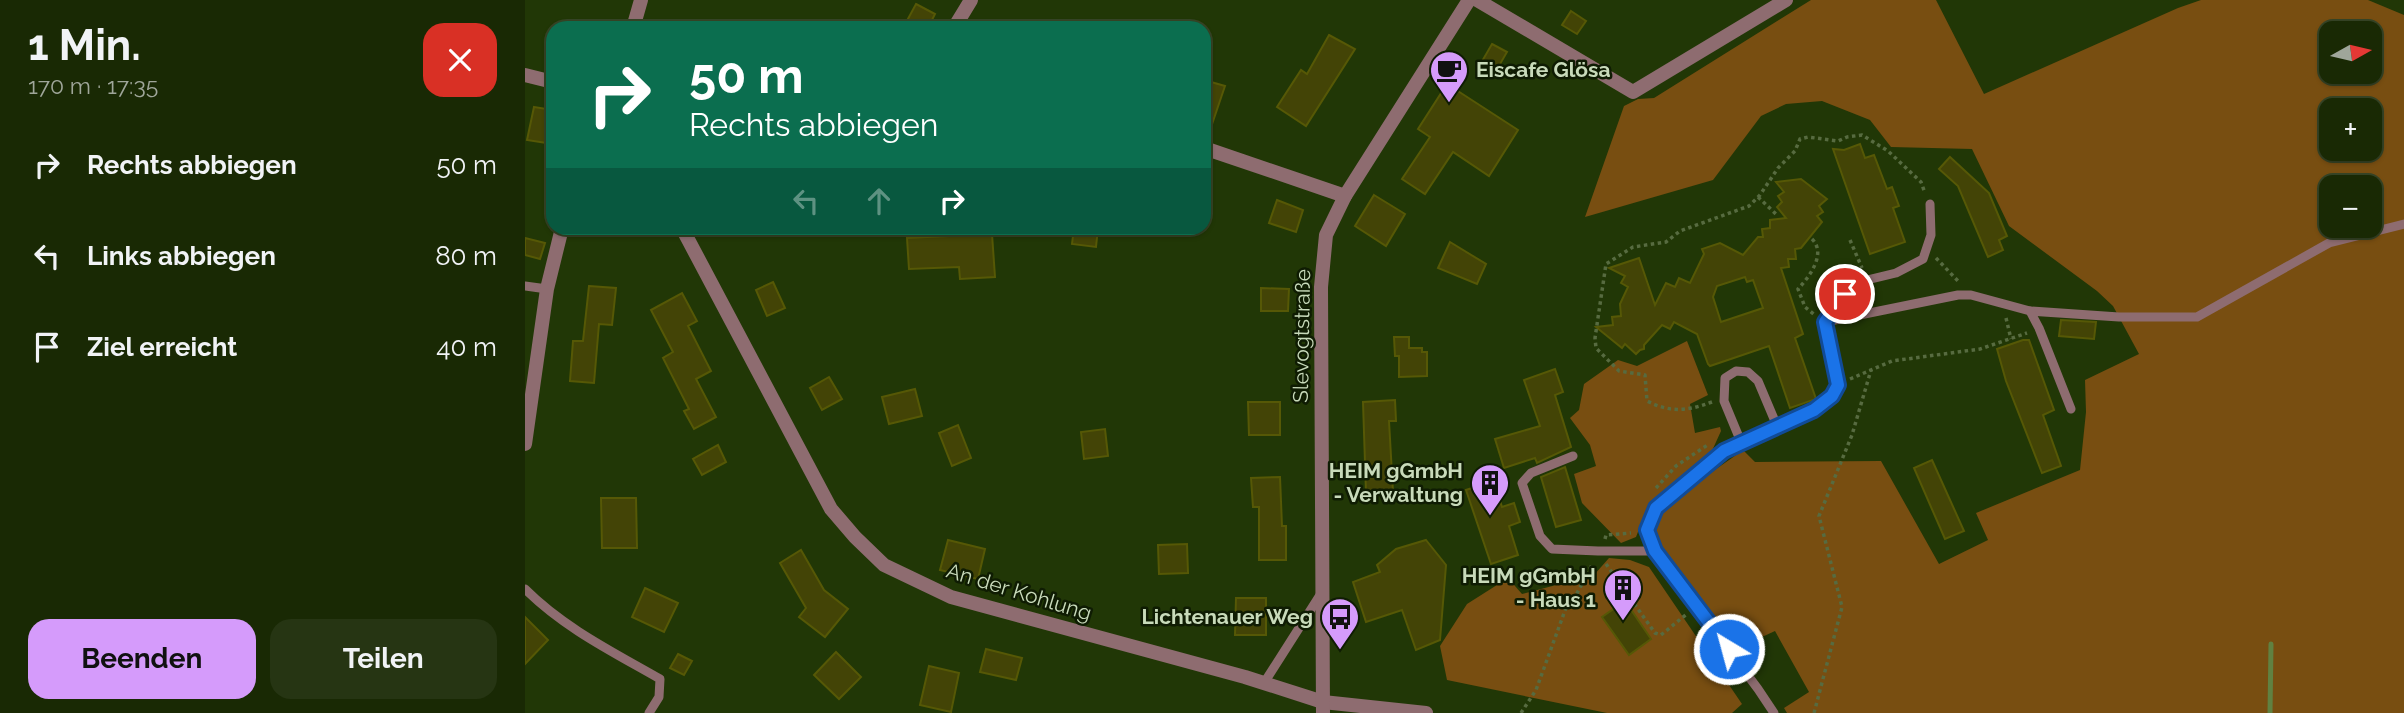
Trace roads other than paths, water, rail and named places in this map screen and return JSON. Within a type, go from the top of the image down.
[{"type":"street","points":[[635,21],[641,0]]},
{"type":"street","points":[[958,21],[971,0]]},
{"type":"street","name":"Slevogtstraße","points":[[1323,707],[1321,288],[1327,235],[1345,196],[1469,0]]},
{"type":"street","points":[[1477,0],[1633,92],[1786,0]]},
{"type":"street","points":[[525,75],[546,80]]},
{"type":"street","points":[[1211,150],[1345,196]]},
{"type":"street","points":[[525,444],[547,289],[560,235]]},
{"type":"street","name":"An der Kohlung","points":[[686,235],[831,509],[884,565],[951,597],[1264,683],[1323,707]]},
{"type":"street","points":[[1323,707],[1426,713]]},
{"type":"lane","points":[[1774,713],[1655,551],[1647,530],[1656,508],[1724,451],[1814,410],[1832,396],[1838,385],[1825,322],[1845,294],[1867,280],[1896,273],[1923,259],[1931,235],[1930,204]]},
{"type":"lane","points":[[1825,322],[1958,295],[1971,295],[2030,311],[2119,317],[2197,317],[2329,243],[2404,224]]},
{"type":"lane","points":[[525,286],[547,289]]},
{"type":"lane","points":[[2030,311],[2071,409]]},
{"type":"lane","points":[[1741,442],[1723,397],[1725,378],[1736,371],[1748,372],[1758,381],[1777,426]]},
{"type":"lane","points":[[1573,456],[1531,473],[1523,483],[1540,536],[1552,549],[1655,551]]},
{"type":"lane","points":[[525,589],[555,616],[598,644],[660,678],[659,697],[649,713]]},
{"type":"lane","points":[[1264,683],[1323,590]]},
{"type":"waterway","points":[[2270,713],[2271,644]]},
{"type":"place","name":"Eiscafe Glösa","points":[[1449,104]]},
{"type":"place","name":"HEIM gGmbH - Verwaltung","points":[[1490,517]]},
{"type":"place","name":"HEIM gGmbH - Haus 1","points":[[1623,622]]},
{"type":"place","name":"Lichtenauer Weg","points":[[1340,651]]}]
